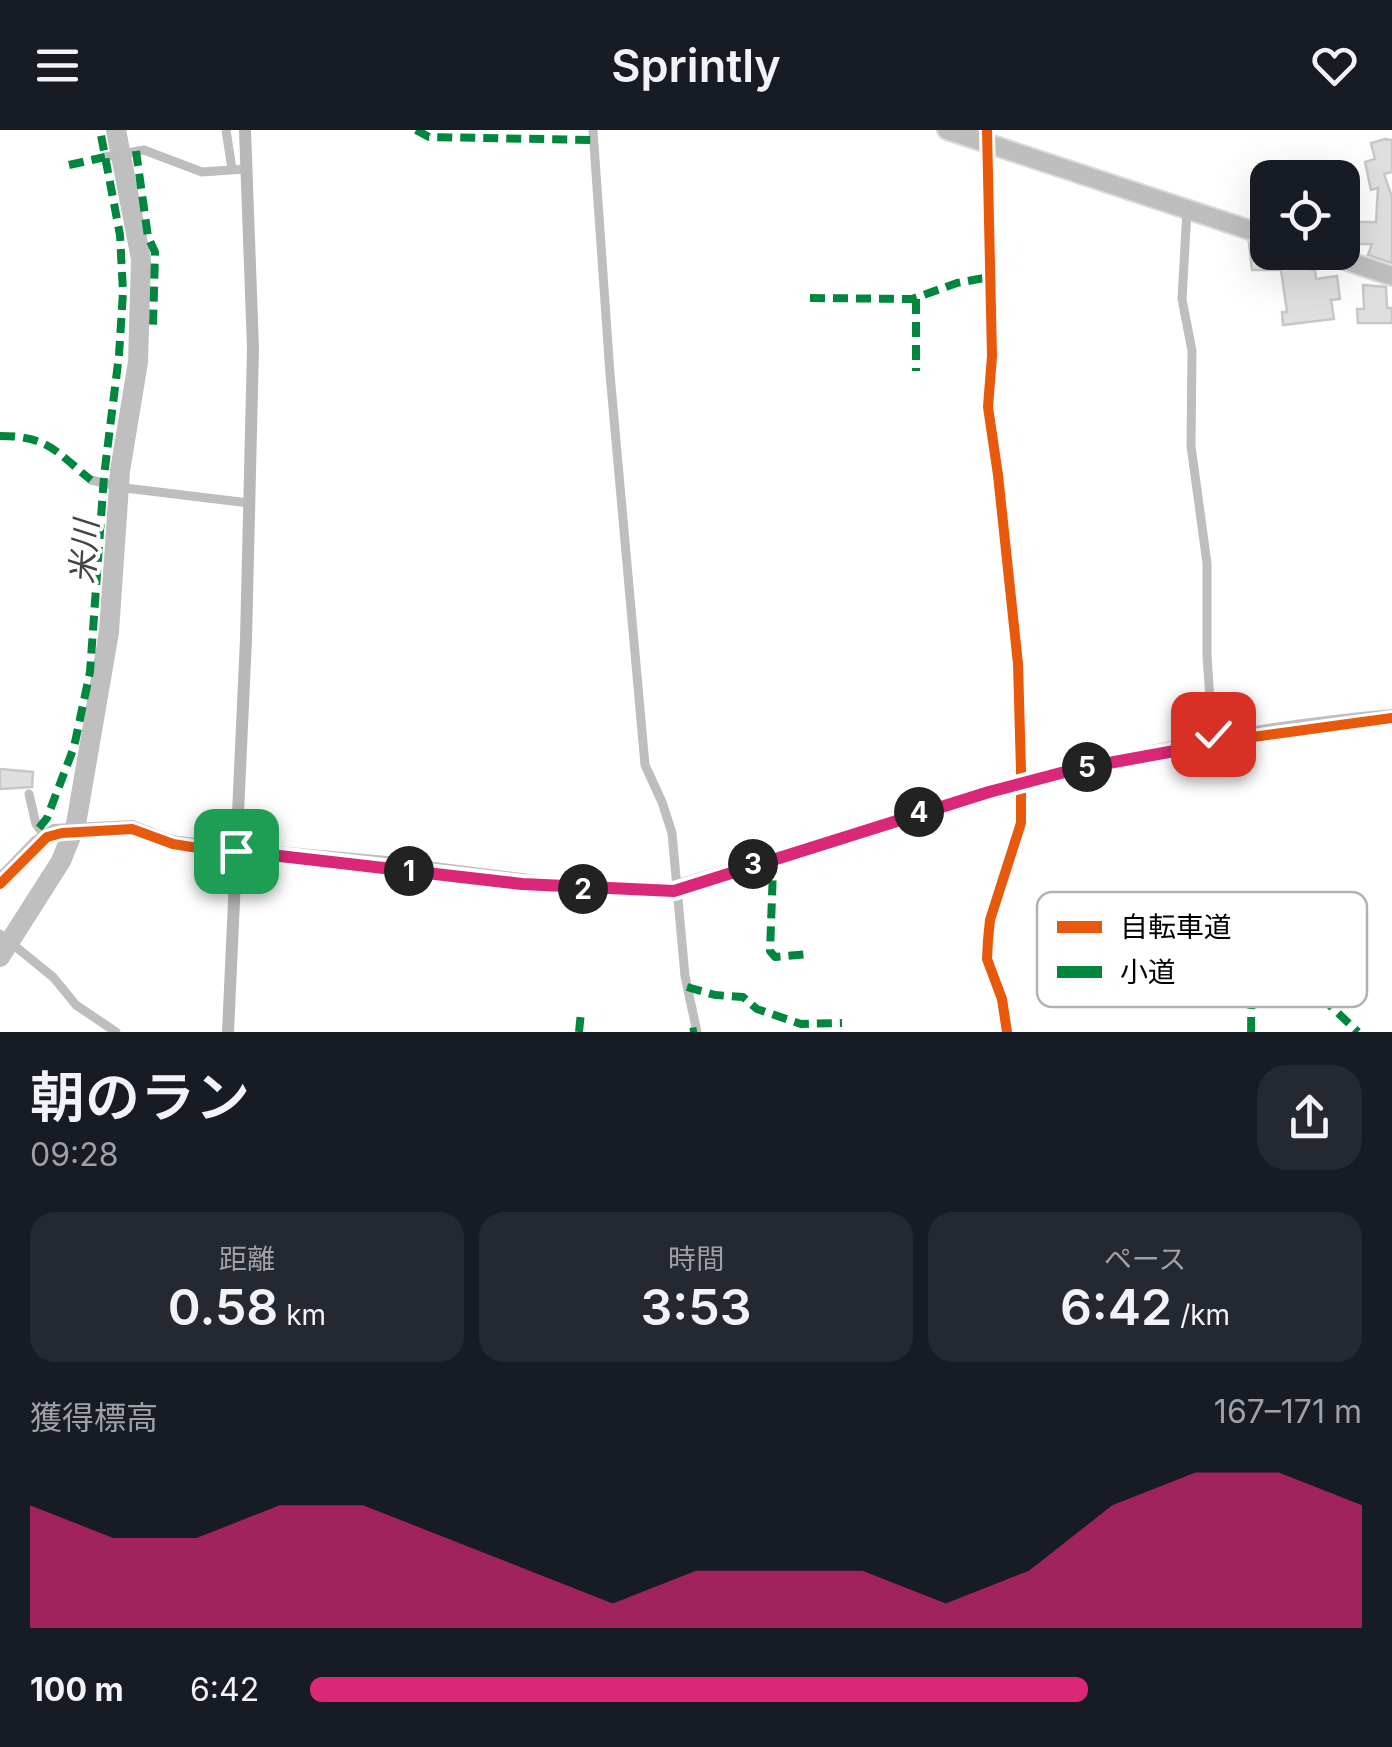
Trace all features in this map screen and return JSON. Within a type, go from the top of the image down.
[{"type":"highway","points":[[947,130],[987,136],[1250,230]]},
{"type":"highway","points":[[1360,265],[1392,276]]},
{"type":"street","points":[[226,130],[239,169]]},
{"type":"street","points":[[228,1032],[253,348],[239,169],[244,130]]},
{"type":"street","points":[[594,130],[610,374],[645,765],[672,833],[685,976],[697,1032]]},
{"type":"street","points":[[987,136],[992,356],[988,407],[1018,664],[1021,778],[1022,823],[990,920],[988,940],[987,959],[1002,999],[1007,1032]]},
{"type":"street","points":[[115,155],[150,151],[202,172],[239,169]]},
{"type":"street","points":[[1187,210],[1182,299],[1192,350],[1191,446],[1207,562],[1206,656],[1213,739]]},
{"type":"street","points":[[91,480],[125,488],[249,503]]},
{"type":"street","points":[[0,884],[43,834],[132,829],[173,844],[580,889],[677,884],[1021,778],[1213,739],[1392,718]]},
{"type":"street","points":[[30,794],[33,815],[43,834]]},
{"type":"street","points":[[0,934],[53,977],[76,1005],[116,1032]]},
{"type":"building","points":[[1392,140],[1392,172],[1384,174],[1392,197],[1392,263],[1368,255],[1372,244],[1360,244],[1360,222],[1376,222],[1378,188],[1371,190],[1365,162],[1375,159],[1371,143]]},
{"type":"building","points":[[1281,270],[1315,270],[1316,279],[1337,276],[1340,299],[1331,300],[1334,319],[1283,325],[1282,312],[1287,312]]},
{"type":"building","points":[[1363,285],[1386,287],[1392,323],[1358,323],[1357,309],[1364,309]]},
{"type":"building","points":[[0,769],[33,772],[32,787],[0,789]]},
{"type":"waterway","name":"米川","points":[[0,957],[61,861],[76,824],[109,632],[120,471],[138,362],[141,259],[116,130]]},
{"type":"waterway","points":[[925,806],[1039,773],[1156,746],[1274,725],[1392,711]]},
{"type":"waterway","points":[[0,873],[33,839],[53,826],[133,822],[172,837],[203,841],[387,858],[568,881],[671,883],[882,819]]},
{"type":"marked path","points":[[39,828],[47,818],[74,747],[90,672],[104,476],[119,355],[123,292],[120,235],[100,130]]},
{"type":"marked path","points":[[416,130],[429,137],[594,140]]},
{"type":"marked path","points":[[136,151],[148,237],[155,252],[153,327]]},
{"type":"marked path","points":[[69,165],[105,157]]},
{"type":"marked path","points":[[810,298],[912,299],[957,283],[990,277]]},
{"type":"marked path","points":[[916,299],[916,371]]},
{"type":"marked path","points":[[0,436],[41,443],[91,480]]},
{"type":"marked path","points":[[767,859],[773,869],[770,951],[775,957],[810,954]]},
{"type":"marked path","points":[[687,987],[743,997],[757,1009],[801,1024],[842,1023]]},
{"type":"marked path","points":[[1251,1032],[1252,1007]]},
{"type":"marked path","points":[[1332,1007],[1358,1032]]},
{"type":"marked path","points":[[579,1032],[581,1012]]},
{"type":"marked path","points":[[690,1032],[697,1031]]},
{"type":"cycle path","points":[[987,130],[992,356],[988,407],[1018,664],[1021,771],[1021,823],[990,920],[988,940],[987,959],[1002,999],[1007,1032]]},
{"type":"cycle path","points":[[0,884],[47,837],[132,829],[173,844],[198,848],[580,889],[674,891],[912,814],[1076,769],[1231,740],[1392,718]]},
{"type":"route","points":[[236,851],[522,884],[674,891],[989,792],[1076,769],[1213,744],[1213,734]]}]
